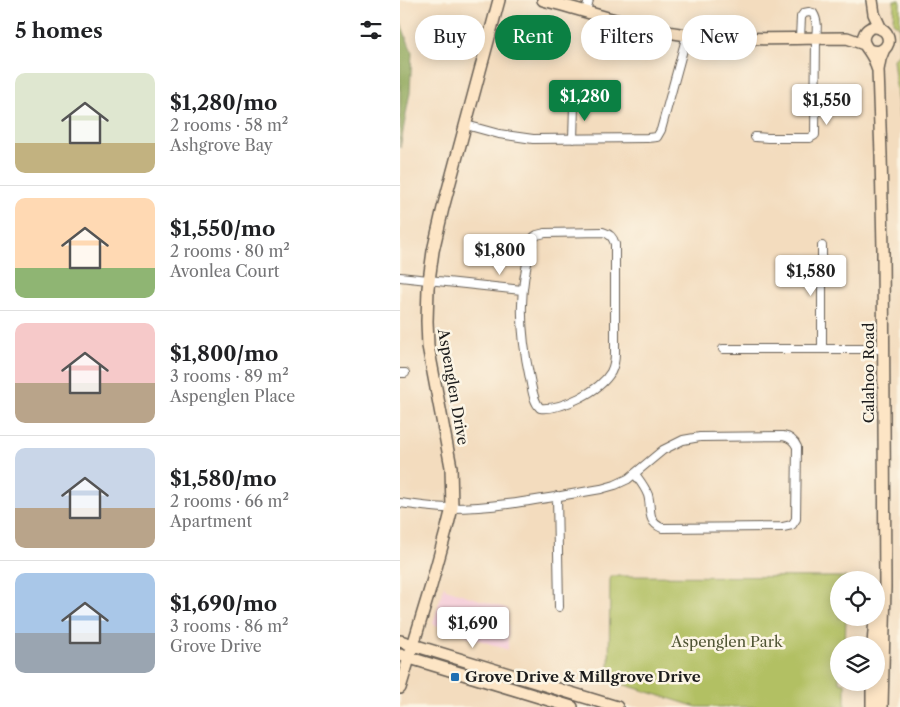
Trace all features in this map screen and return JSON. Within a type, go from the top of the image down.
[{"type":"street","name":"Aspenglen Drive","points":[[400,688],[405,656],[413,645],[452,508],[451,467],[428,346],[429,280],[433,251],[499,0]]},
{"type":"street","points":[[543,0],[588,6],[638,25],[682,34]]},
{"type":"street","points":[[872,0],[874,14],[888,39],[885,48]]},
{"type":"street","points":[[755,137],[810,138],[816,135],[817,18],[813,13],[804,13],[800,38]]},
{"type":"street","points":[[866,39],[874,14]]},
{"type":"street","points":[[866,39],[875,27],[900,35]]},
{"type":"street","points":[[757,38],[866,39],[876,52],[900,42]]},
{"type":"street","name":"Calahoo Road","points":[[866,39],[878,70]]},
{"type":"street","name":"Calahoo Road","points":[[882,707],[885,587],[884,349],[882,165],[878,70],[885,48]]},
{"type":"street","points":[[466,125],[499,134],[533,139],[657,137],[661,130],[682,53]]},
{"type":"street","points":[[573,138],[574,105]]},
{"type":"street","points":[[603,232],[613,238],[615,244],[614,360],[613,367],[608,376],[598,386],[564,404],[543,408],[537,405],[522,333],[522,290],[532,244],[536,235],[545,233],[603,232]]},
{"type":"street","points":[[822,246],[822,349]]},
{"type":"street","points":[[400,277],[522,290]]},
{"type":"street","points":[[723,349],[884,349]]},
{"type":"street","points":[[400,503],[452,508],[507,504],[557,496],[608,487],[622,482],[635,474],[663,450],[684,440],[708,437],[783,436],[795,442],[797,447],[796,519],[792,525],[783,527],[662,528],[652,520],[648,495],[643,484],[635,474]]},
{"type":"street","points":[[557,496],[559,607]]},
{"type":"street","name":"Calahoo Road","points":[[880,571],[884,527]]},
{"type":"street","points":[[400,641],[617,707]]},
{"type":"street","points":[[405,656],[572,707]]},
{"type":"street","points":[[872,691],[872,707]]},
{"type":"shaded area","points":[[444,585],[446,589],[508,609],[508,650],[433,624]]},
{"type":"green space","points":[[894,0],[900,0],[900,124],[893,59],[899,53],[899,27],[893,22]]},
{"type":"green space","points":[[400,21],[412,52],[410,92],[400,148]]},
{"type":"green space","name":"Aspenglen Park","points":[[610,576],[830,577],[830,626],[846,626],[845,636],[830,636],[830,691],[845,691],[845,707],[697,707],[609,680]]},
{"type":"place","name":"Grove Drive & Millgrove Drive","points":[[455,677]]}]
